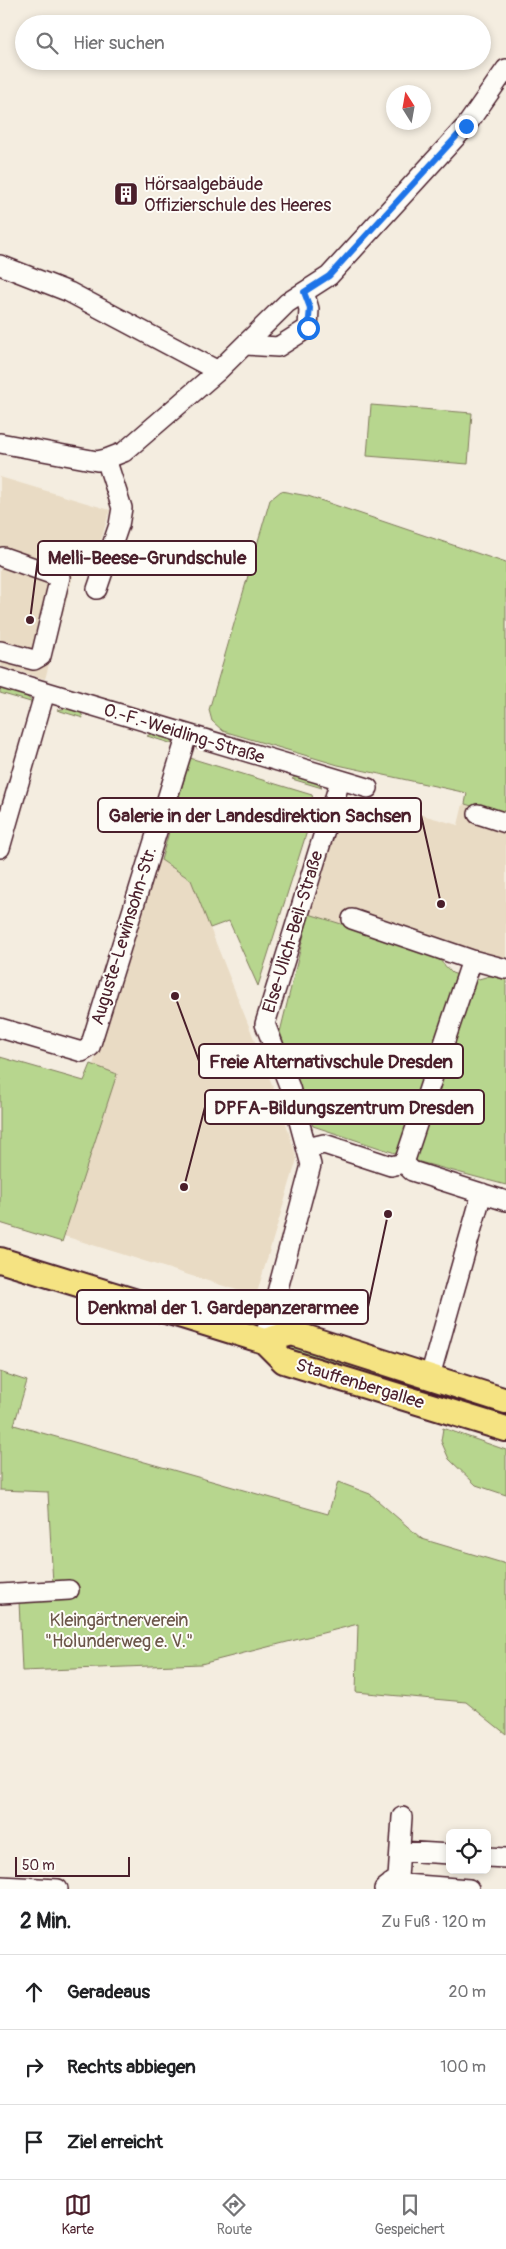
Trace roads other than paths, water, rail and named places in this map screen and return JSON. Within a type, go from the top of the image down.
[{"type":"main road","points":[[0,1260],[264,1341]]},
{"type":"main road","name":"Stauffenbergallee","points":[[506,1401],[292,1333],[264,1341],[284,1361],[506,1430]]},
{"type":"street","points":[[0,443],[97,461],[124,452],[218,371],[287,302],[329,276],[460,133],[506,69]]},
{"type":"street","points":[[0,264],[69,292],[218,371]]},
{"type":"street","points":[[246,345],[278,346],[308,328],[310,308],[304,292]]},
{"type":"street","points":[[97,589],[119,525],[122,508],[106,459]]},
{"type":"street","points":[[0,651],[34,660],[41,656],[60,577],[3,557]]},
{"type":"street","name":"O.-F.-Weidling-Straße","points":[[0,678],[368,788]]},
{"type":"street","points":[[0,848],[45,692]]},
{"type":"street","name":"Auguste-Lewinsohn-Str.","points":[[0,1028],[82,1052],[90,1047],[187,735]]},
{"type":"street","name":"Else-Ulich-Beil-Straße","points":[[264,1341],[312,1165],[290,1088],[264,1024],[340,781]]},
{"type":"street","points":[[478,814],[506,823]]},
{"type":"street","points":[[352,919],[472,960],[506,969]]},
{"type":"street","points":[[404,1163],[472,960]]},
{"type":"street","points":[[307,1148],[324,1144],[391,1166],[404,1163]]},
{"type":"street","points":[[404,1163],[412,1171],[506,1201]]},
{"type":"street","points":[[430,1376],[482,1193]]},
{"type":"street","points":[[0,1594],[69,1590]]},
{"type":"street","points":[[387,1886],[398,1878],[402,1817]]},
{"type":"street","points":[[400,1851],[446,1854]]},
{"type":"street","points":[[491,1857],[506,1858]]},
{"type":"street","points":[[0,1886],[58,1889]]},
{"type":"street","points":[[387,1886],[469,1889]]},
{"type":"place","name":"Hörsaalgebäude Offizierschule des Heeres","points":[[126,194]]},
{"type":"place","name":"Melli-Beese-Grundschule","points":[[30,620]]},
{"type":"place","name":"Galerie in der Landesdirektion Sachsen","points":[[441,904]]},
{"type":"place","name":"Freie Alternativschule Dresden","points":[[175,996]]},
{"type":"place","name":"DPFA-Bildungszentrum Dresden","points":[[184,1187]]},
{"type":"place","name":"Denkmal der 1. Gardepanzerarmee","points":[[388,1214]]},
{"type":"park label","name":"Kleingärtnerverein \"Holunderweg e. V.\"","points":[[119,1630]]}]
